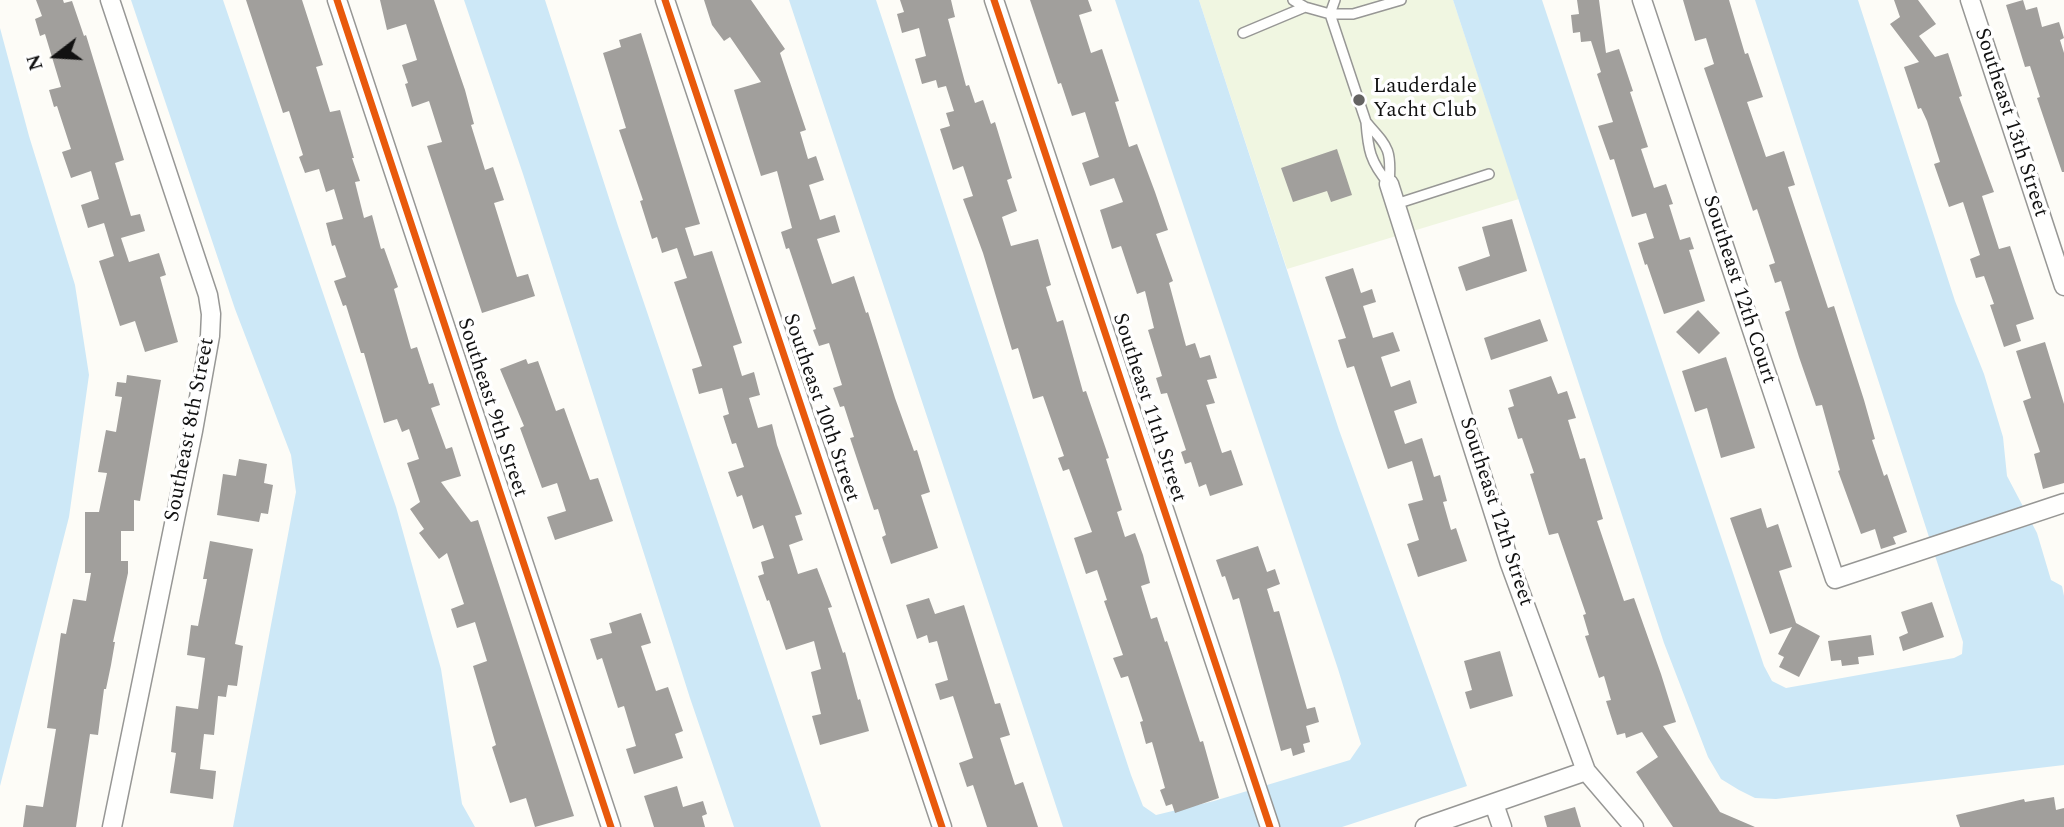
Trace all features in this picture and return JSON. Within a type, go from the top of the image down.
[{"type":"street","name":"Southeast 8th Street","points":[[110,0],[208,295],[211,314],[193,431],[112,827]]},
{"type":"street","name":"Southeast 9th Street","points":[[337,0],[611,827]]},
{"type":"street","name":"Southeast 10th Street","points":[[665,0],[942,827]]},
{"type":"street","name":"Southeast 11th Street","points":[[994,0],[1270,827]]},
{"type":"street","name":"Southeast 12th Court","points":[[1642,0],[1835,579],[2064,503]]},
{"type":"street","name":"Southeast 13th Street","points":[[1970,0],[2064,286]]},
{"type":"street","name":"Southeast 12th Street","points":[[1389,184],[1510,564],[1586,771],[1624,819],[1634,827]]},
{"type":"street","points":[[1426,827],[1586,771]]},
{"type":"street","points":[[1494,804],[1502,827]]},
{"type":"lane","points":[[1293,0],[1305,7],[1330,14],[1353,15],[1378,3],[1401,0]]},
{"type":"lane","points":[[1335,0],[1330,14],[1366,122],[1369,152],[1377,170],[1389,184]]},
{"type":"lane","points":[[1243,33],[1305,7]]},
{"type":"lane","points":[[1366,122],[1387,146],[1391,164],[1389,184]]},
{"type":"lane","points":[[1396,204],[1489,174]]},
{"type":"green space","name":"Lauderdale Yacht Club","points":[[1199,0],[1453,0],[1519,199],[1287,269]]},
{"type":"water","points":[[131,0],[223,0],[396,507],[441,669],[462,804],[475,827],[233,827],[296,492],[291,455],[235,309]]},
{"type":"water","points":[[464,0],[545,0],[618,226],[821,827],[734,827]]},
{"type":"water","points":[[789,0],[876,0],[1131,775],[1143,806],[1156,815],[1214,801],[1350,760],[1361,744],[1115,0],[1199,0],[1339,430],[1467,786],[1342,827],[1063,827]]},
{"type":"water","points":[[1453,0],[1542,0],[1764,666],[1772,681],[1786,688],[1954,658],[1962,654],[1963,642],[1755,0],[1858,0],[1955,301],[1984,374],[2003,437],[2007,476],[2037,533],[2051,580],[2062,586],[2064,765],[1776,799],[1755,798],[1721,779],[1708,757],[1664,643]]},
{"type":"water","points":[[0,28],[29,136],[75,285],[89,375],[69,517],[0,786]]},
{"type":"building","points":[[36,0],[63,0],[64,3],[72,1],[84,36],[86,35],[124,160],[115,163],[131,216],[140,214],[145,231],[121,238],[129,262],[159,253],[166,275],[160,277],[178,342],[145,352],[135,321],[120,326],[99,261],[114,256],[104,223],[88,228],[81,205],[99,199],[91,171],[71,178],[62,152],[71,149],[49,90],[61,87],[45,34],[40,36],[35,19],[42,16]]},
{"type":"building","points":[[246,0],[302,0],[323,65],[316,67],[330,112],[340,110],[354,158],[360,181],[355,182],[364,218],[372,215],[381,249],[384,248],[398,287],[394,289],[411,349],[417,347],[429,384],[433,383],[440,405],[431,408],[446,449],[452,447],[461,476],[441,482],[471,522],[478,520],[574,816],[535,827],[526,798],[510,803],[492,747],[496,745],[473,666],[487,661],[475,622],[457,628],[451,609],[464,604],[447,553],[439,559],[419,533],[424,529],[410,509],[420,502],[407,463],[419,459],[409,429],[402,432],[397,419],[384,423],[364,353],[361,353],[346,305],[343,306],[334,281],[346,277],[335,245],[332,246],[326,223],[343,219],[334,189],[326,192],[319,169],[305,173],[299,157],[303,155],[289,111],[283,113]]},
{"type":"building","points":[[380,0],[434,0],[465,90],[474,124],[471,125],[485,170],[493,167],[504,200],[494,203],[517,277],[528,274],[535,296],[482,313],[427,146],[442,142],[429,101],[412,107],[405,84],[408,83],[402,65],[417,60],[406,24],[387,30]]},
{"type":"building","points":[[704,0],[751,0],[785,49],[780,53],[806,130],[800,132],[808,159],[816,156],[824,180],[809,185],[820,220],[835,215],[840,232],[817,239],[832,284],[854,276],[930,492],[921,495],[938,548],[891,564],[882,537],[886,535],[878,509],[874,510],[850,438],[854,437],[844,406],[840,407],[833,388],[842,385],[829,343],[819,346],[813,330],[816,329],[789,248],[786,249],[781,232],[792,228],[777,171],[761,176],[734,90],[761,82],[730,37],[724,41],[712,25]]},
{"type":"building","points":[[900,0],[951,0],[955,17],[948,19],[966,86],[969,85],[975,103],[983,100],[991,124],[995,122],[1012,178],[1007,180],[1017,211],[1002,217],[1011,246],[1038,239],[1051,285],[1046,287],[1057,322],[1063,320],[1083,392],[1086,391],[1109,458],[1106,459],[1122,510],[1117,512],[1125,537],[1135,533],[1143,555],[1150,583],[1141,586],[1151,619],[1157,617],[1165,642],[1167,641],[1200,742],[1203,741],[1219,798],[1175,813],[1172,804],[1166,806],[1160,790],[1165,788],[1152,742],[1146,744],[1140,722],[1143,721],[1128,676],[1121,678],[1113,658],[1123,655],[1104,601],[1107,600],[1097,570],[1086,574],[1074,538],[1092,532],[1069,469],[1063,471],[1058,458],[1064,456],[1043,396],[1033,399],[1018,348],[1012,350],[983,253],[963,199],[973,196],[963,166],[953,170],[940,129],[950,126],[946,113],[954,111],[946,86],[938,88],[936,80],[922,84],[915,59],[926,56],[919,28],[902,33],[897,14],[904,12]]},
{"type":"building","points":[[1030,0],[1088,0],[1092,11],[1079,15],[1091,53],[1102,49],[1119,101],[1115,102],[1129,147],[1137,144],[1155,192],[1168,230],[1156,234],[1173,281],[1169,283],[1186,346],[1195,343],[1200,358],[1210,355],[1217,378],[1207,380],[1215,403],[1206,405],[1222,453],[1231,450],[1243,485],[1210,496],[1206,484],[1199,487],[1191,462],[1185,464],[1181,452],[1186,450],[1167,393],[1161,394],[1156,378],[1162,376],[1148,330],[1154,328],[1145,291],[1137,294],[1121,246],[1112,249],[1100,210],[1123,202],[1114,178],[1090,186],[1082,163],[1099,157],[1085,112],[1072,116],[1061,83],[1058,84]]},
{"type":"building","points":[[1577,0],[1599,0],[1606,53],[1619,49],[1648,147],[1641,149],[1654,188],[1666,184],[1673,204],[1669,205],[1680,240],[1690,237],[1694,249],[1689,250],[1705,301],[1664,314],[1638,243],[1654,238],[1646,213],[1632,217],[1614,159],[1610,160],[1598,126],[1613,122],[1597,74],[1601,72],[1591,41],[1581,42],[1580,32],[1573,33],[1571,15],[1579,14]]},
{"type":"building","points":[[1683,0],[1729,0],[1745,54],[1748,53],[1763,97],[1747,102],[1766,157],[1784,151],[1795,185],[1788,187],[1828,308],[1834,306],[1864,400],[1875,439],[1872,440],[1907,532],[1893,537],[1896,544],[1881,549],[1875,529],[1861,534],[1838,471],[1840,470],[1822,405],[1816,406],[1799,357],[1785,312],[1790,310],[1781,281],[1775,283],[1769,265],[1775,263],[1757,209],[1753,211],[1704,68],[1714,64],[1706,38],[1695,41]]},
{"type":"building","points":[[1894,0],[1918,0],[1936,24],[1919,36],[1935,57],[1948,53],[1962,96],[1959,97],[1994,192],[1982,196],[1999,249],[2010,246],[2034,319],[2016,325],[2021,341],[2004,347],[1984,276],[1976,278],[1970,259],[1980,255],[1963,202],[1949,207],[1934,164],[1940,162],[1927,121],[1921,108],[1918,109],[1904,67],[1919,62],[1890,24],[1900,17]]},
{"type":"building","points":[[2023,0],[2026,10],[2037,7],[2042,27],[2059,22],[2064,38],[2060,40],[2064,53],[2064,172],[2037,98],[2040,97],[2030,66],[2025,67],[2006,5]]},
{"type":"building","points":[[641,33],[700,224],[685,228],[694,256],[712,251],[742,343],[733,346],[742,376],[754,372],[760,395],[749,398],[758,428],[772,424],[802,514],[795,516],[803,540],[789,545],[798,574],[817,568],[832,607],[828,608],[843,653],[845,652],[869,731],[820,745],[812,716],[821,714],[811,672],[821,669],[814,641],[786,650],[758,576],[764,574],[761,562],[774,558],[763,525],[753,529],[742,495],[737,497],[728,472],[744,467],[736,443],[732,444],[723,416],[729,414],[722,388],[699,394],[692,369],[702,366],[674,282],[687,278],[677,248],[662,253],[657,237],[652,239],[640,201],[643,200],[619,130],[626,128],[603,53],[621,47],[619,40]]},
{"type":"building","points":[[1337,149],[1352,195],[1331,202],[1327,191],[1293,202],[1281,168]]},
{"type":"building","points":[[1512,219],[1527,271],[1466,291],[1458,267],[1490,256],[1482,227]]},
{"type":"building","points":[[1353,268],[1361,293],[1372,289],[1376,302],[1363,306],[1373,338],[1393,332],[1400,351],[1381,357],[1391,387],[1410,380],[1417,403],[1394,411],[1405,444],[1422,438],[1434,477],[1440,475],[1447,501],[1443,502],[1451,530],[1456,528],[1467,561],[1418,577],[1407,544],[1419,540],[1408,504],[1423,500],[1412,461],[1388,469],[1354,366],[1347,368],[1338,340],[1346,338],[1325,277]]},
{"type":"building","points":[[1698,310],[1720,333],[1699,354],[1676,332]]},
{"type":"building","points":[[1540,319],[1548,341],[1491,360],[1484,338]]},
{"type":"building","points":[[2045,342],[2064,404],[2064,483],[2043,489],[2034,454],[2040,452],[2023,401],[2031,398],[2016,351]]},
{"type":"building","points":[[1726,357],[1755,448],[1721,458],[1707,408],[1695,412],[1682,371]]},
{"type":"building","points":[[526,359],[528,364],[538,361],[556,411],[564,408],[590,480],[598,478],[613,521],[555,540],[547,517],[566,511],[557,483],[542,488],[520,428],[524,426],[500,369]]},
{"type":"building","points":[[127,375],[161,380],[140,501],[134,500],[134,531],[121,531],[121,561],[128,561],[128,573],[104,689],[98,735],[90,734],[76,827],[23,827],[26,805],[43,807],[56,729],[47,728],[61,633],[66,634],[73,599],[86,601],[91,573],[85,573],[85,512],[99,512],[107,473],[98,472],[106,430],[116,432],[122,397],[115,396],[117,382],[126,383]]},
{"type":"building","points":[[1551,376],[1558,394],[1567,391],[1576,418],[1568,420],[1580,459],[1585,458],[1603,519],[1597,521],[1624,601],[1634,598],[1661,674],[1676,722],[1663,726],[1720,812],[1755,827],[1673,827],[1636,772],[1658,757],[1642,732],[1626,738],[1625,733],[1617,735],[1606,701],[1611,700],[1604,676],[1599,678],[1585,636],[1589,635],[1583,615],[1586,614],[1558,533],[1549,535],[1530,474],[1534,473],[1522,438],[1518,439],[1508,408],[1514,406],[1509,390]]},
{"type":"building","points":[[239,459],[267,464],[264,483],[273,485],[268,514],[261,513],[259,522],[217,515],[223,474],[236,476]]},
{"type":"building","points":[[1761,508],[1767,528],[1778,524],[1792,567],[1779,571],[1796,623],[1820,636],[1799,677],[1779,667],[1784,657],[1778,654],[1792,627],[1770,634],[1730,518]]},
{"type":"building","points":[[210,541],[253,549],[235,644],[243,646],[237,686],[228,685],[226,697],[218,696],[214,735],[204,734],[200,769],[216,771],[213,799],[170,793],[176,753],[171,752],[176,706],[198,709],[205,658],[187,655],[191,625],[198,626],[207,579],[203,579]]},
{"type":"building","points":[[1258,546],[1267,572],[1275,569],[1280,584],[1267,589],[1274,612],[1279,611],[1307,709],[1315,707],[1319,722],[1306,726],[1310,742],[1303,744],[1305,752],[1293,756],[1291,748],[1281,751],[1239,598],[1233,600],[1216,560]]},
{"type":"building","points":[[929,598],[935,614],[964,605],[995,704],[1000,703],[1010,735],[1000,738],[1015,785],[1023,782],[1038,827],[987,827],[973,785],[967,787],[959,763],[973,758],[953,696],[940,700],[935,684],[948,680],[937,641],[929,643],[927,635],[917,639],[906,605]]},
{"type":"building","points":[[1932,602],[1944,637],[1903,651],[1899,637],[1908,633],[1901,612]]},
{"type":"building","points":[[641,613],[651,643],[641,646],[656,691],[668,687],[683,731],[675,734],[683,758],[634,774],[626,749],[636,746],[624,706],[618,708],[602,658],[597,660],[590,639],[612,633],[609,623]]},
{"type":"building","points":[[1871,635],[1874,655],[1858,657],[1859,664],[1842,666],[1841,660],[1831,661],[1828,641]]},
{"type":"building","points":[[1500,651],[1513,696],[1470,709],[1465,692],[1472,690],[1464,661]]},
{"type":"building","points":[[677,786],[683,807],[703,801],[707,814],[702,816],[705,827],[654,827],[644,796]]},
{"type":"building","points":[[2054,797],[2056,810],[2064,808],[2064,827],[1960,827],[1956,815],[2024,799],[2025,802]]},
{"type":"building","points":[[1575,807],[1581,827],[1547,827],[1544,816]]},
{"type":"cycle path","points":[[337,0],[611,827]]},
{"type":"cycle path","points":[[665,0],[942,827]]},
{"type":"cycle path","points":[[994,0],[1270,827]]},
{"type":"place","name":"Lauderdale Yacht Club","points":[[1359,100]]}]
